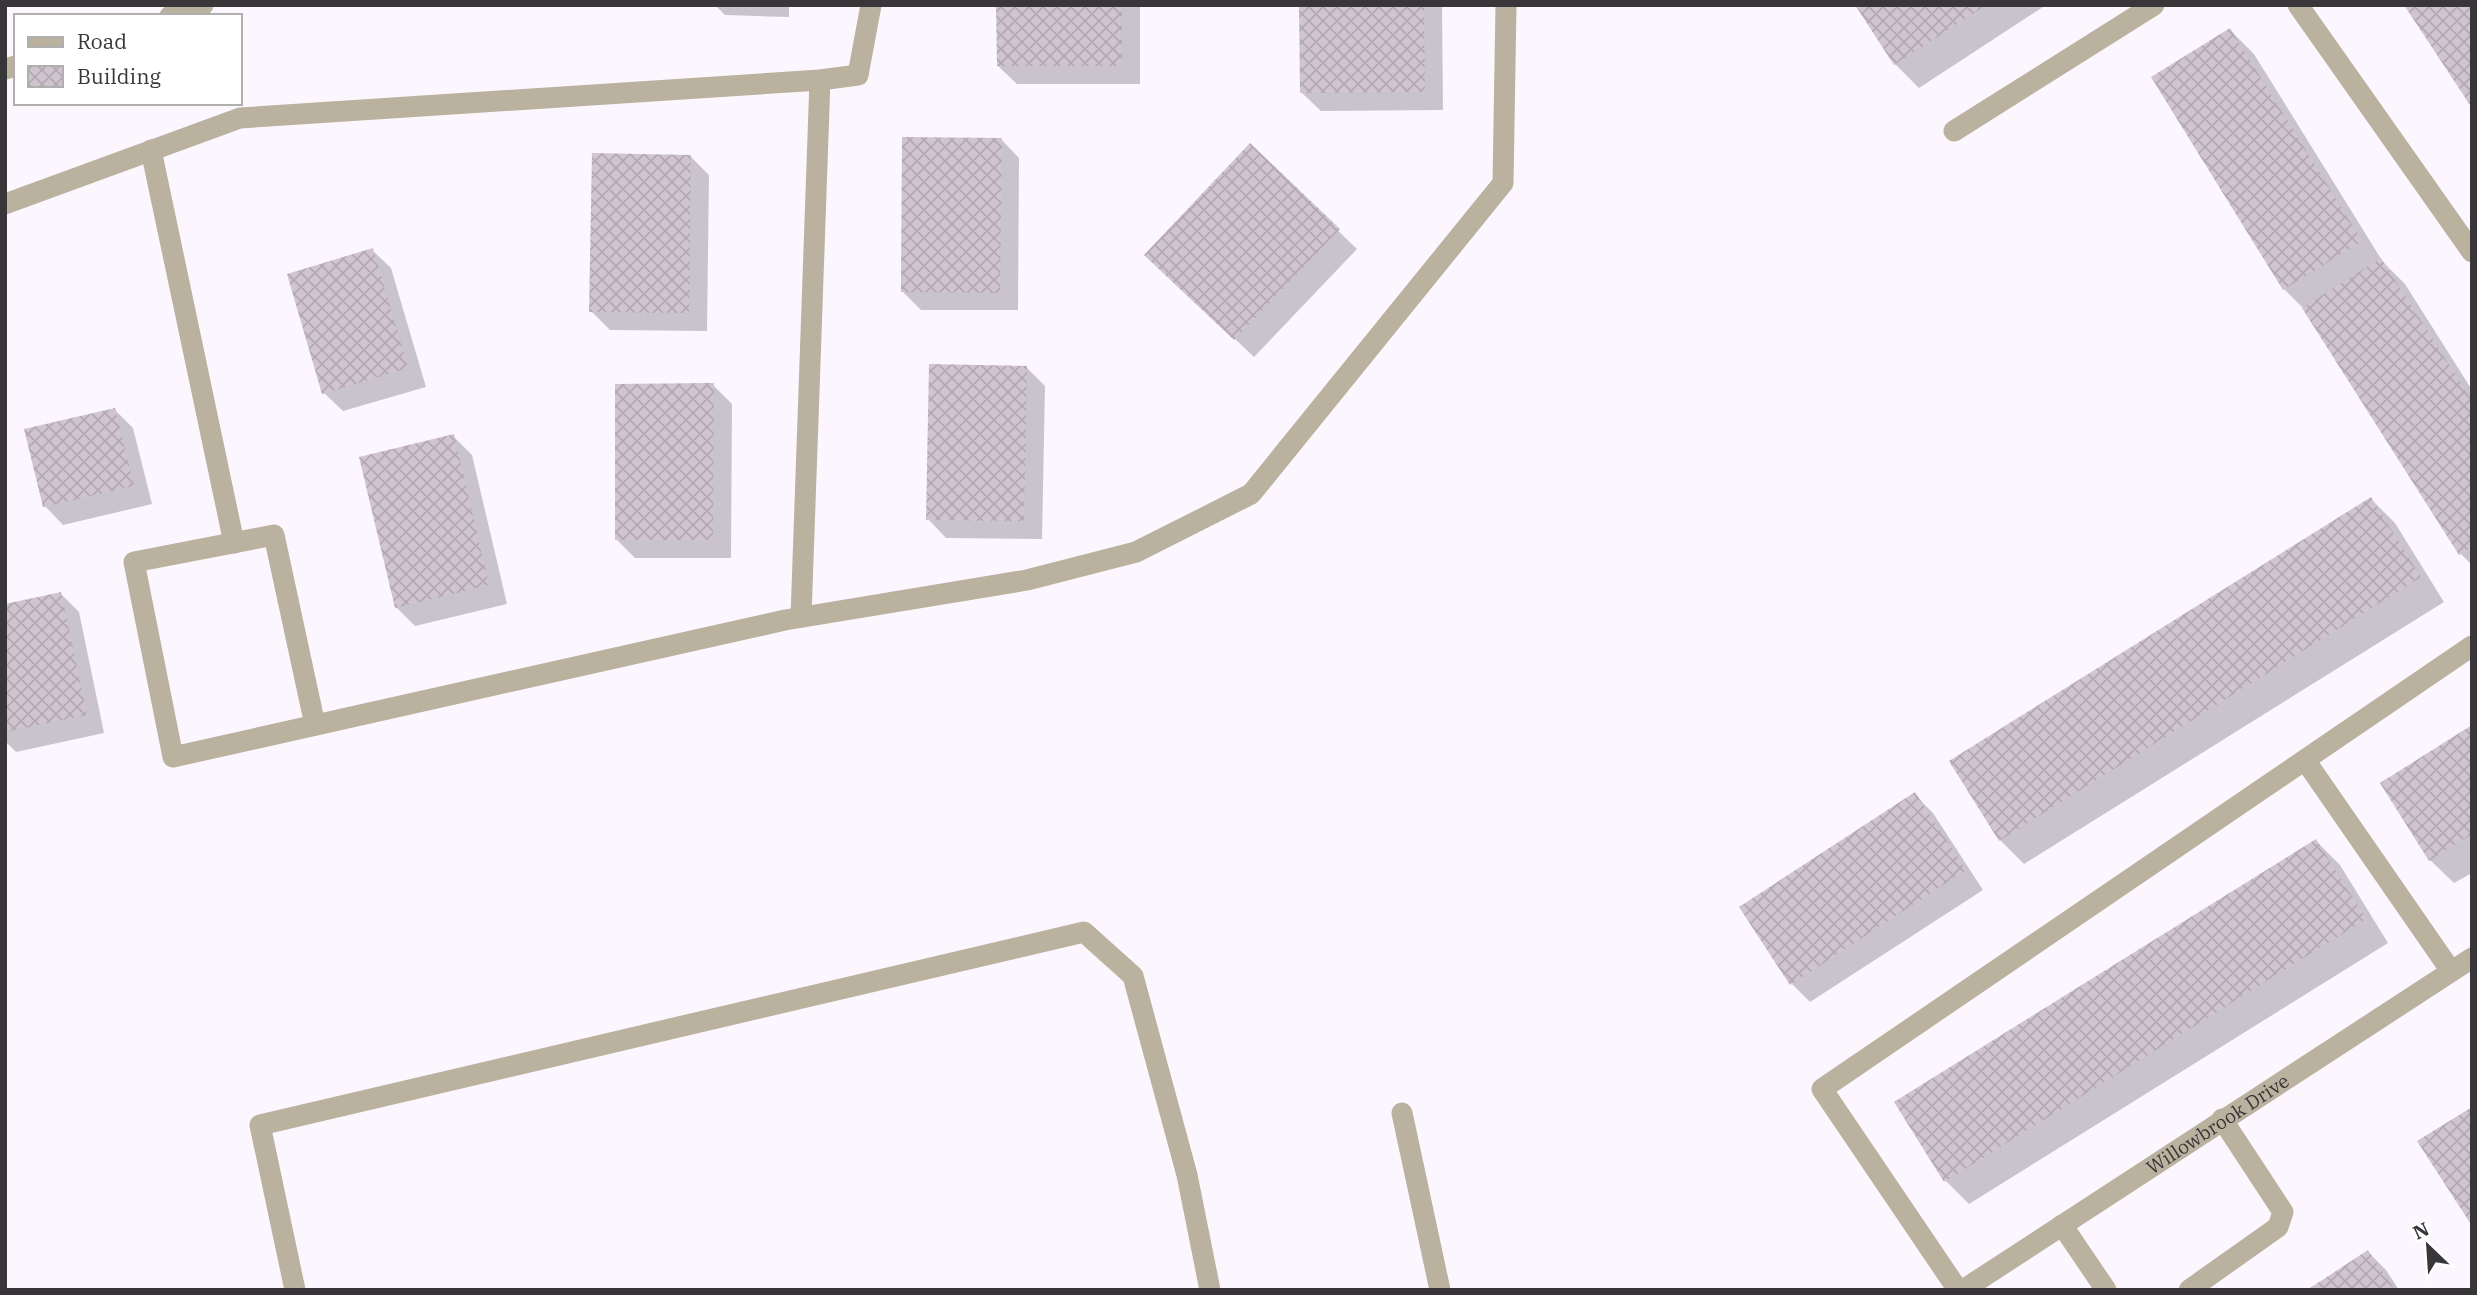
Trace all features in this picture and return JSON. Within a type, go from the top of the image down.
[{"type":"street","points":[[176,14],[203,5]]},
{"type":"street","points":[[5,204],[240,118],[820,80],[858,75],[871,5]]},
{"type":"street","points":[[315,725],[274,535],[134,562],[173,757],[801,617],[1027,580],[1136,552],[1251,494],[1503,183],[1506,5]]},
{"type":"street","points":[[1954,131],[2154,5]]},
{"type":"street","points":[[2298,5],[2472,252]]},
{"type":"street","points":[[801,617],[820,80]]},
{"type":"street","points":[[151,149],[234,543]]},
{"type":"street","points":[[1960,1290],[1822,1088],[2472,646]]},
{"type":"street","points":[[2305,760],[2451,971]]},
{"type":"street","points":[[295,1290],[260,1125],[1084,932],[1133,976],[1187,1175],[1210,1290]]},
{"type":"street","name":"Willowbrook Drive","points":[[1960,1290],[2472,958]]},
{"type":"street","points":[[1402,1113],[1440,1290]]},
{"type":"street","points":[[2189,1290],[2278,1227],[2283,1212],[2222,1119]]},
{"type":"street","points":[[2062,1225],[2106,1290]]},
{"type":"building","points":[[996,5],[1122,5],[1122,66],[997,66]]},
{"type":"building","points":[[1299,5],[1424,5],[1425,92],[1300,93]]},
{"type":"building","points":[[1855,5],[1986,5],[1894,65]]},
{"type":"building","points":[[2404,5],[2472,5],[2472,108]]},
{"type":"building","points":[[2230,28],[2362,241],[2283,290],[2151,77]]},
{"type":"building","points":[[902,137],[1002,138],[1000,293],[901,292]]},
{"type":"building","points":[[1250,143],[1340,229],[1234,340],[1144,255]]},
{"type":"building","points":[[592,153],[691,155],[689,313],[589,312]]},
{"type":"building","points":[[373,248],[408,368],[322,394],[287,274]]},
{"type":"building","points":[[2381,258],[2472,401],[2472,547],[2459,555],[2302,308]]},
{"type":"building","points":[[929,364],[1027,366],[1024,521],[926,520]]},
{"type":"building","points":[[714,383],[713,540],[615,540],[615,384]]},
{"type":"building","points":[[115,408],[134,486],[43,507],[24,429]]},
{"type":"building","points":[[454,434],[489,585],[395,608],[359,457]]},
{"type":"building","points":[[2371,497],[2421,577],[1999,841],[1949,761]]},
{"type":"building","points":[[61,592],[87,715],[5,732],[5,604]]},
{"type":"building","points":[[2472,725],[2472,834],[2429,861],[2380,783]]},
{"type":"building","points":[[1915,792],[1966,870],[1790,985],[1739,907]]},
{"type":"building","points":[[2316,839],[2366,919],[1944,1182],[1894,1102]]},
{"type":"building","points":[[2472,1107],[2472,1226],[2417,1141]]},
{"type":"building","points":[[2368,1250],[2395,1290],[2307,1290]]}]
